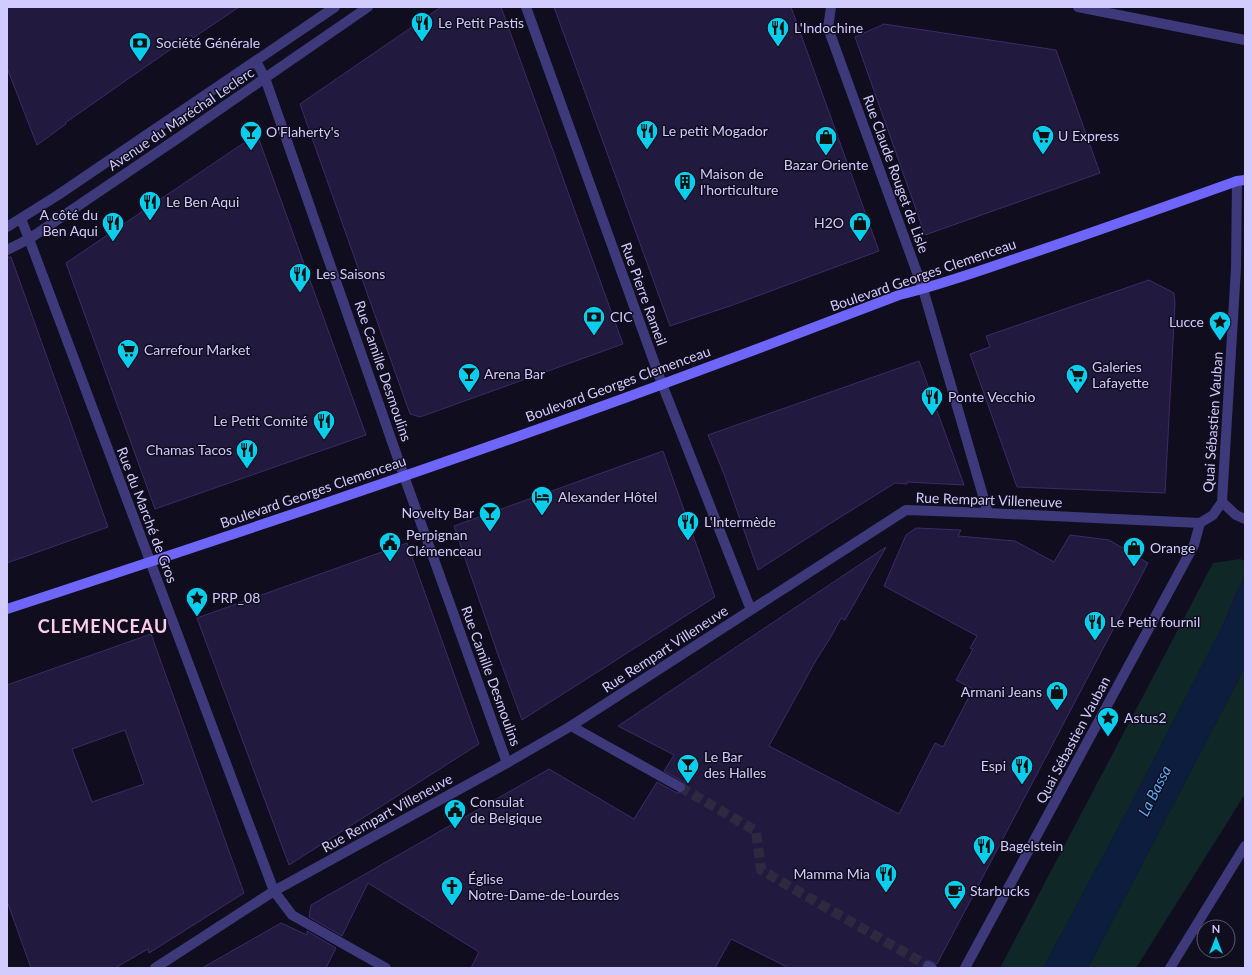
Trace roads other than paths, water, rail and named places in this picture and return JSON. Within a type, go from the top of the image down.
[{"type":"main road","points":[[1241,181],[1245,173]]},
{"type":"main road","name":"Boulevard Georges Clemenceau","points":[[7,610],[404,476],[662,384],[899,295],[923,289],[1241,181]]},
{"type":"street","name":"Avenue du Maréchal Leclerc","points":[[7,227],[335,7]]},
{"type":"street","name":"Avenue du Maréchal Leclerc","points":[[7,250],[29,239],[368,7]]},
{"type":"street","name":"Rue Pierre Rameil","points":[[526,7],[662,384],[751,610]]},
{"type":"street","name":"Rue Claude Rouget de Lisle","points":[[831,7],[828,28],[923,289],[988,513]]},
{"type":"street","points":[[1078,7],[1245,40]]},
{"type":"street","name":"Rue Camille Desmoulins","points":[[256,61],[265,78],[404,476],[507,763]]},
{"type":"street","name":"Quai Sébastien Vauban","points":[[1241,181],[1222,502],[1241,517]]},
{"type":"street","name":"Rue du Marché de Gros","points":[[21,219],[274,891],[292,915],[386,968]]},
{"type":"street","points":[[1200,523],[1213,515],[1222,502]]},
{"type":"street","name":"Rue Rempart Villeneuve","points":[[155,968],[274,891],[507,763],[571,726],[906,510],[1200,523]]},
{"type":"street","name":"Quai Sébastien Vauban","points":[[965,968],[1194,545],[1200,523]]},
{"type":"street","points":[[571,726],[680,787]]},
{"type":"street","points":[[1170,968],[1245,846]]},
{"type":"water","name":"La Bassa","points":[[1245,574],[1245,667],[1088,968],[1043,968],[1131,804],[1222,627]]},
{"type":"tunnel","points":[[680,787],[756,831],[761,870],[928,966]]},
{"type":"place","name":"Le Petit Pastis","points":[[422,42]]},
{"type":"place","name":"L'Indochine","points":[[778,48]]},
{"type":"place","name":"Société Générale","points":[[140,62]]},
{"type":"place","name":"Le petit Mogador","points":[[647,150]]},
{"type":"place","name":"O'Flaherty's","points":[[251,152]]},
{"type":"place","name":"Bazar Oriente","points":[[826,156]]},
{"type":"place","name":"U Express","points":[[1043,156]]},
{"type":"place","name":"Maison de l'horticulture","points":[[685,202]]},
{"type":"place","name":"Le Ben Aqui","points":[[150,222]]},
{"type":"place","name":"A côté du Ben Aqui","points":[[113,242]]},
{"type":"place","name":"H2O","points":[[860,242]]},
{"type":"place","name":"Les Saisons","points":[[300,294]]},
{"type":"place","name":"CIC","points":[[594,336]]},
{"type":"place","name":"Lucce","points":[[1220,342]]},
{"type":"place","name":"Carrefour Market","points":[[128,370]]},
{"type":"place","name":"Arena Bar","points":[[469,394]]},
{"type":"place","name":"Galeries Lafayette","points":[[1077,394]]},
{"type":"place","name":"Ponte Vecchio","points":[[932,416]]},
{"type":"place","name":"Le Petit Comité","points":[[324,440]]},
{"type":"place","name":"Chamas Tacos","points":[[247,470]]},
{"type":"place","name":"Alexander Hôtel","points":[[542,516]]},
{"type":"place","name":"Novelty Bar","points":[[490,532]]},
{"type":"place","name":"L'Intermède","points":[[688,542]]},
{"type":"place","name":"Perpignan Clémenceau","points":[[390,562]]},
{"type":"place","name":"Orange","points":[[1134,568]]},
{"type":"place","name":"PRP_08","points":[[197,618]]},
{"type":"place","name":"Le Petit fournil","points":[[1095,642]]},
{"type":"place","name":"Armani Jeans","points":[[1057,712]]},
{"type":"place","name":"Astus2","points":[[1108,738]]},
{"type":"place","name":"Le Bar des Halles","points":[[688,784]]},
{"type":"place","name":"Espi","points":[[1022,786]]},
{"type":"place","name":"Consulat de Belgique","points":[[455,830]]},
{"type":"place","name":"Bagelstein","points":[[984,866]]},
{"type":"place","name":"Mamma Mia","points":[[886,894]]},
{"type":"place","name":"Église Notre-Dame-de-Lourdes","points":[[452,906]]},
{"type":"place","name":"Starbucks","points":[[955,910]]},
{"type":"district","name":"CLEMENCEAU","points":[[103,627]]}]
